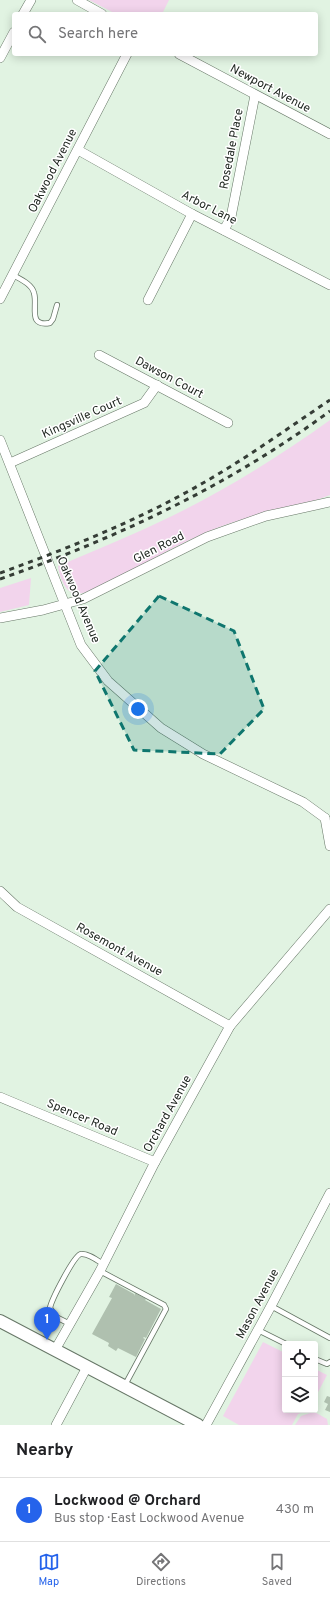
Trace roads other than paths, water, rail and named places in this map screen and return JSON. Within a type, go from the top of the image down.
[{"type":"main road","points":[[0,1321],[198,1425]]},
{"type":"street","points":[[24,12],[31,0]]},
{"type":"street","points":[[77,0],[98,12]]},
{"type":"street","points":[[0,58],[12,36]]},
{"type":"street","name":"Oakwood Avenue","points":[[0,299],[126,56]]},
{"type":"street","name":"Newport Avenue","points":[[183,56],[330,134]]},
{"type":"street","name":"Rosedale Place","points":[[224,230],[231,217],[255,95]]},
{"type":"street","name":"Arbor Lane","points":[[78,150],[192,214],[330,285]]},
{"type":"street","points":[[148,300],[192,214]]},
{"type":"street","name":"Dawson Court","points":[[99,355],[228,423]]},
{"type":"street","name":"Kingsville Court","points":[[10,463],[144,403],[157,385]]},
{"type":"street","name":"Oakwood Avenue","points":[[0,440],[81,645],[108,681],[161,728],[203,754],[328,815]]},
{"type":"street","name":"Glen Road","points":[[0,618],[83,599],[207,537],[266,516],[330,502]]},
{"type":"street","points":[[328,815],[330,846]]},
{"type":"street","name":"Rosemont Avenue","points":[[0,891],[17,907],[230,1026]]},
{"type":"street","name":"Orchard Avenue","points":[[55,1350],[102,1267],[155,1162],[230,1026],[330,909]]},
{"type":"street","name":"Spencer Road","points":[[0,1097],[155,1162]]},
{"type":"street","name":"Mason Avenue","points":[[206,1425],[330,1194]]},
{"type":"street","points":[[56,1425],[87,1367]]},
{"type":"lane","points":[[13,275],[31,287],[34,293],[35,317],[37,321],[43,324],[50,323],[53,319],[57,305]]},
{"type":"lane","points":[[70,1324],[56,1317],[50,1308],[77,1256],[82,1254],[86,1254],[102,1267],[164,1305],[166,1309],[124,1386]]},
{"type":"lane","points":[[271,1306],[330,1338]]},
{"type":"lane","points":[[258,1330],[282,1342]]},
{"type":"lane","points":[[318,1360],[326,1364],[330,1362]]},
{"type":"railway","points":[[0,573],[52,554],[129,521],[179,496],[236,463],[330,400]]},
{"type":"railway","points":[[0,579],[87,546],[171,507],[253,463],[330,411]]},
{"type":"place","name":"Lockwood @ Orchard","points":[[47,1340]]}]
